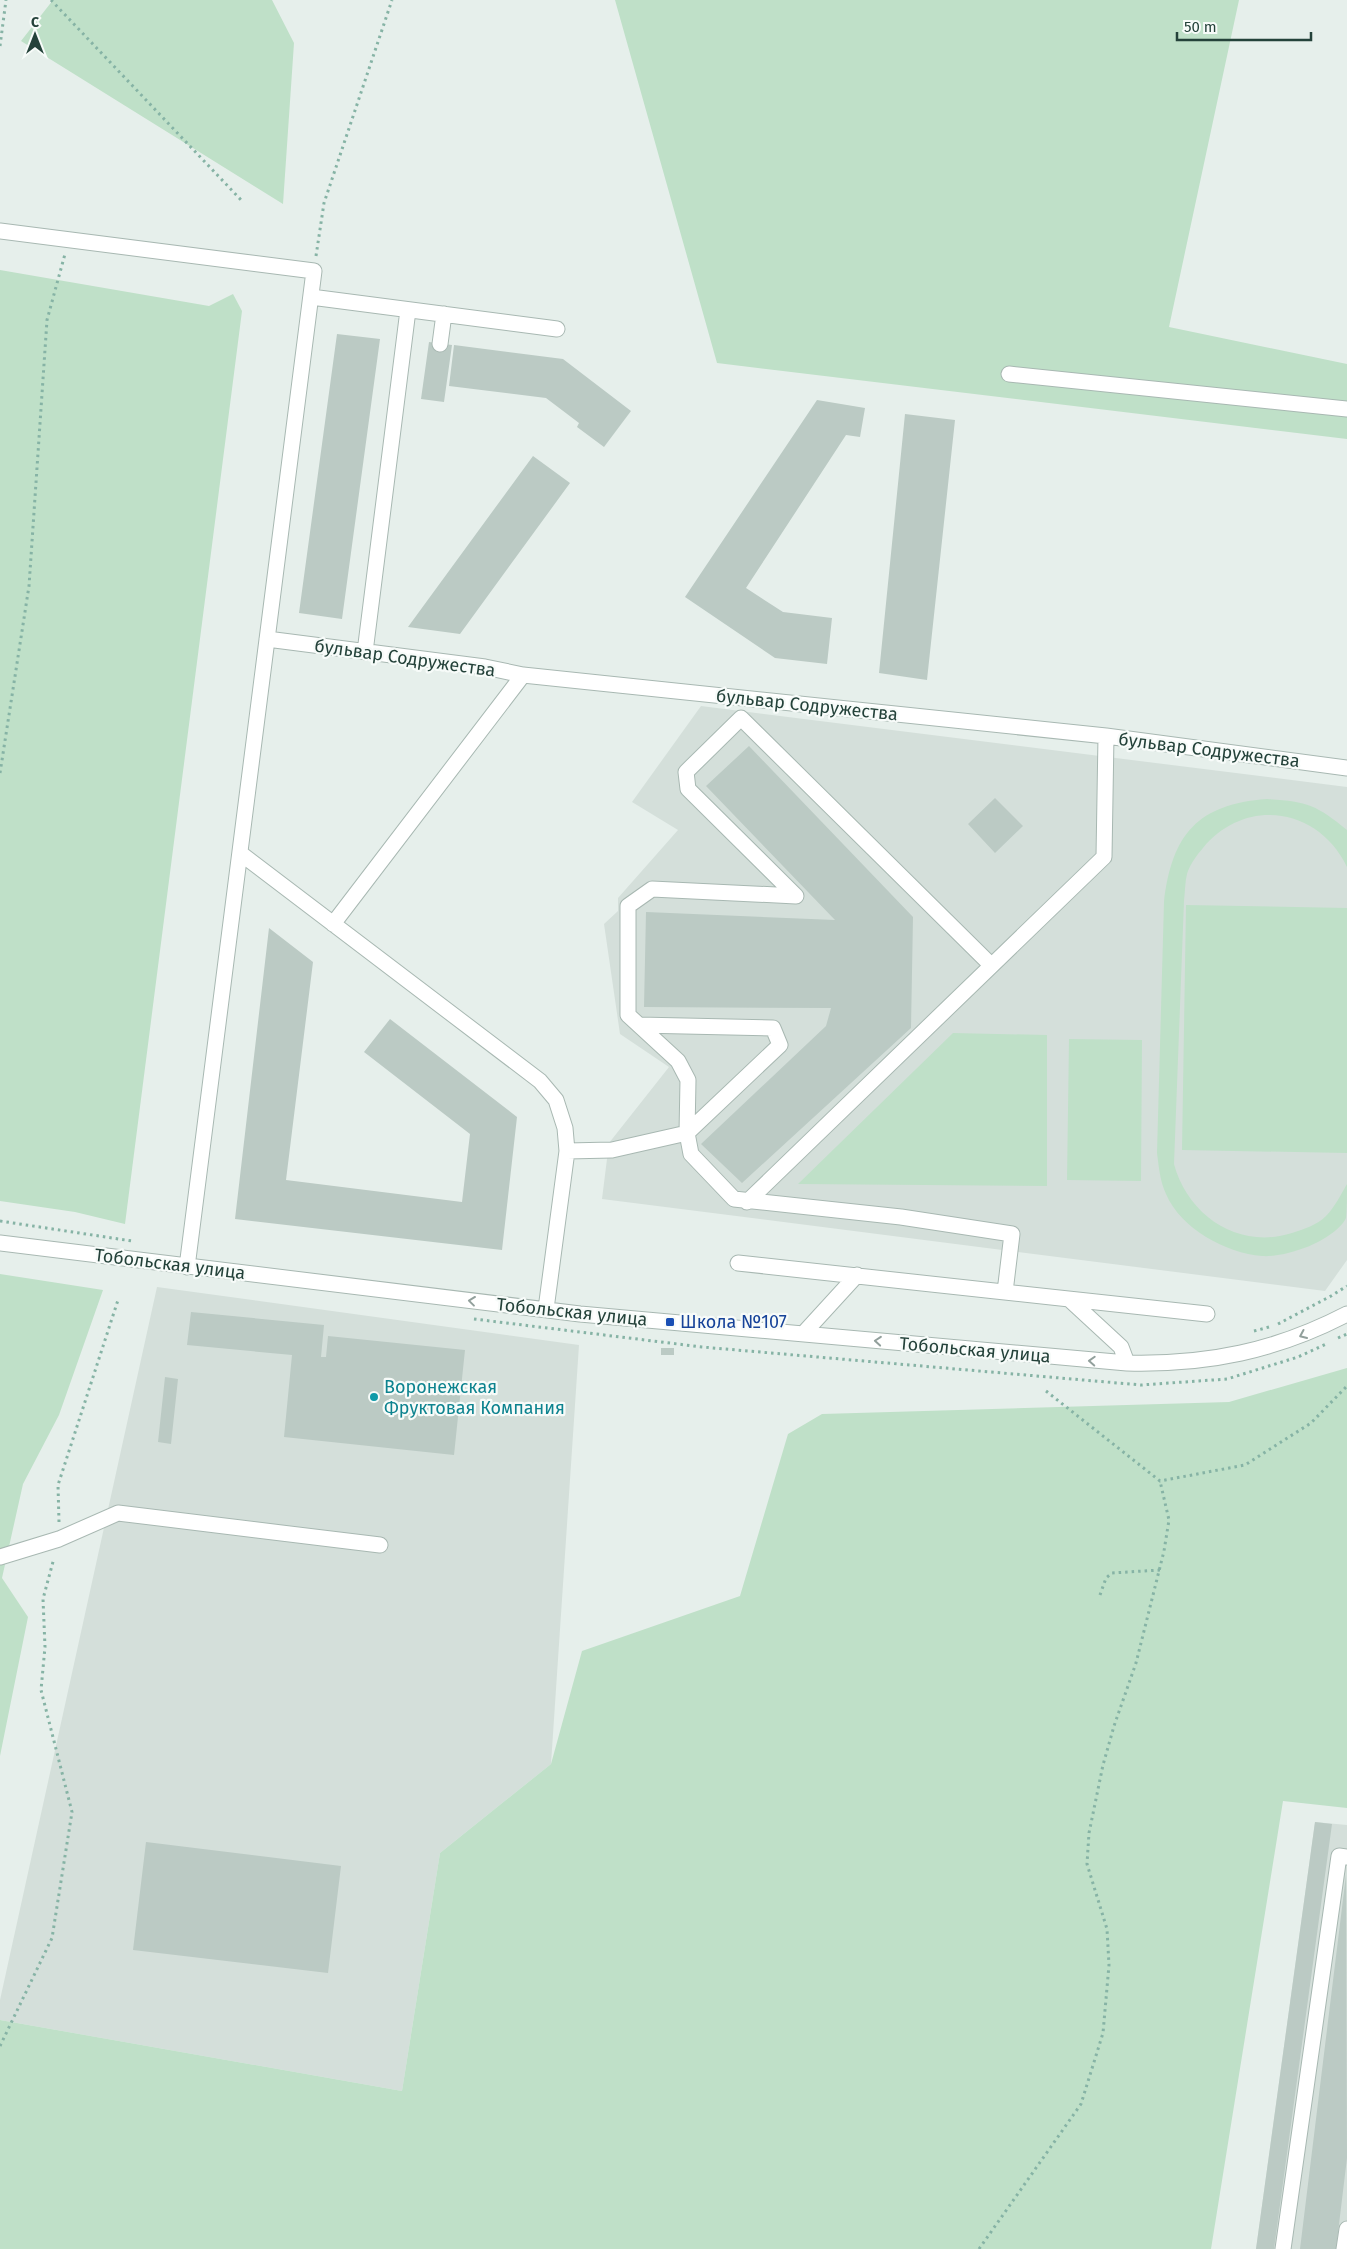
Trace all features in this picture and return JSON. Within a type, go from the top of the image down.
[{"type":"street","points":[[0,231],[314,271],[187,1267]]},
{"type":"street","points":[[311,298],[557,329]]},
{"type":"street","points":[[365,652],[408,310]]},
{"type":"street","points":[[440,344],[444,314]]},
{"type":"street","points":[[1009,374],[1347,409]]},
{"type":"street","name":"бульвар Содружества","points":[[267,640],[485,667],[523,675],[1106,736],[1347,768]]},
{"type":"street","points":[[333,924],[523,675]]},
{"type":"street","points":[[991,965],[741,718],[686,772],[688,790],[796,896],[652,889],[628,906],[628,1015],[678,1061],[688,1080],[687,1133],[691,1154],[734,1199],[747,1202],[901,1217],[1012,1234],[1005,1292]]},
{"type":"street","points":[[747,1202],[1104,857],[1106,736]]},
{"type":"street","points":[[240,853],[540,1081],[556,1100],[565,1128],[567,1151],[546,1309]]},
{"type":"street","points":[[567,1151],[612,1150],[687,1133],[780,1045],[773,1028],[639,1025]]},
{"type":"street","name":"Тобольская улица","points":[[0,1243],[546,1309],[1127,1363],[1186,1362],[1264,1349],[1296,1338],[1347,1314]]},
{"type":"street","points":[[738,1263],[1207,1314]]},
{"type":"street","points":[[803,1334],[857,1276]]},
{"type":"street","points":[[1069,1299],[1121,1347],[1127,1363]]},
{"type":"street","points":[[0,1557],[59,1540],[118,1513],[380,1546]]},
{"type":"street","points":[[1284,2249],[1338,1856],[1347,1857]]},
{"type":"street","points":[[1344,2249],[1347,2229]]},
{"type":"path","points":[[0,46],[6,0]]},
{"type":"path","points":[[51,0],[243,202]]},
{"type":"path","points":[[314,271],[324,202],[392,0]]},
{"type":"path","points":[[0,774],[29,586],[47,320],[67,247]]},
{"type":"path","points":[[0,1221],[142,1242]]},
{"type":"path","points":[[1245,1333],[1278,1324],[1347,1286]]},
{"type":"path","points":[[0,2046],[52,1938],[72,1812],[41,1690],[45,1647],[43,1599],[59,1540],[58,1485],[118,1300]]},
{"type":"path","points":[[1160,1481],[1245,1465],[1311,1423],[1347,1386]]},
{"type":"path","points":[[979,2249],[1081,2104],[1103,2033],[1109,1965],[1107,1929],[1087,1864],[1089,1833],[1103,1765],[1114,1726],[1136,1663],[1160,1570],[1169,1520],[1160,1481],[1046,1391]]},
{"type":"path","points":[[1100,1595],[1106,1578],[1112,1572],[1160,1570]]},
{"type":"shaded area","points":[[701,706],[1347,787],[1347,1260],[1325,1291],[602,1199],[609,1143],[669,1067],[620,1034],[604,924],[618,911],[618,898],[678,830],[632,802]]},
{"type":"shaded area","points":[[157,1287],[579,1345],[551,1764],[440,1853],[402,2091],[0,2020],[0,2000]]},
{"type":"shaded area","points":[[1315,1822],[1347,1825],[1347,2249],[1256,2249]]},
{"type":"green space","points":[[53,0],[272,0],[294,43],[283,204],[21,41]]},
{"type":"green space","points":[[615,0],[1239,0],[1169,327],[1347,364],[1347,439],[717,363]]},
{"type":"green space","points":[[0,270],[209,306],[233,294],[242,311],[125,1224],[75,1212],[0,1201]]},
{"type":"green space","points":[[1267,799],[1292,801],[1310,806],[1327,815],[1347,830],[1347,867],[1335,847],[1319,832],[1300,821],[1281,816],[1260,816],[1240,821],[1220,831],[1203,848],[1192,863],[1186,877],[1184,901],[1174,1164],[1181,1183],[1191,1199],[1204,1213],[1218,1224],[1235,1232],[1253,1237],[1272,1237],[1292,1233],[1314,1224],[1322,1219],[1335,1205],[1347,1184],[1346,1218],[1339,1227],[1323,1239],[1307,1247],[1273,1256],[1248,1254],[1234,1250],[1206,1237],[1193,1228],[1173,1207],[1166,1194],[1160,1174],[1157,1153],[1164,902],[1174,858],[1182,841],[1193,827],[1206,816],[1243,802]]},
{"type":"green space","points":[[1186,905],[1347,908],[1347,1153],[1182,1150]]},
{"type":"green space","points":[[953,1033],[1047,1035],[1047,1186],[798,1184]]},
{"type":"green space","points":[[1069,1039],[1142,1040],[1141,1181],[1067,1180]]},
{"type":"green space","points":[[0,1274],[103,1290],[59,1415],[23,1484],[2,1578],[28,1617],[0,1756]]},
{"type":"green space","points":[[1347,1368],[1347,1808],[1283,1801],[1211,2249],[0,2249],[0,2020],[402,2091],[440,1853],[551,1764],[582,1651],[740,1596],[788,1434],[822,1414],[1229,1402]]},
{"type":"building","points":[[337,334],[380,339],[342,619],[299,613]]},
{"type":"building","points":[[429,342],[452,345],[444,402],[421,399]]},
{"type":"building","points":[[454,345],[563,359],[631,411],[604,447],[577,427],[579,423],[546,398],[449,386]]},
{"type":"building","points":[[817,400],[865,408],[860,437],[846,435],[746,588],[783,612],[832,618],[827,664],[775,658],[685,597]]},
{"type":"building","points":[[905,414],[955,420],[927,680],[879,673]]},
{"type":"building","points":[[533,456],[570,483],[460,634],[408,627]]},
{"type":"building","points":[[749,746],[913,917],[911,1028],[742,1183],[701,1144],[826,1026],[831,1008],[644,1007],[646,912],[835,920],[706,786]]},
{"type":"building","points":[[995,798],[1023,826],[995,853],[968,824]]},
{"type":"building","points":[[269,928],[313,962],[286,1180],[462,1202],[470,1134],[364,1052],[390,1019],[517,1117],[502,1250],[235,1219]]},
{"type":"building","name":"Воронежская Фруктовая Компания","points":[[191,1312],[324,1325],[321,1357],[326,1357],[328,1336],[465,1350],[454,1455],[284,1437],[292,1355],[187,1345]]},
{"type":"building","points":[[661,1348],[674,1348],[674,1355],[661,1355]]},
{"type":"building","points":[[165,1377],[178,1379],[171,1444],[158,1442]]},
{"type":"building","points":[[1315,1822],[1332,1824],[1274,2249],[1256,2249]]},
{"type":"building","points":[[146,1842],[341,1866],[328,1973],[133,1950]]},
{"type":"building","points":[[1346,1875],[1347,2158],[1336,2249],[1300,2249]]},
{"type":"place","name":"Школа №107","points":[[670,1322]]},
{"type":"place","name":"Воронежская Фруктовая Компания","points":[[374,1397]]}]
